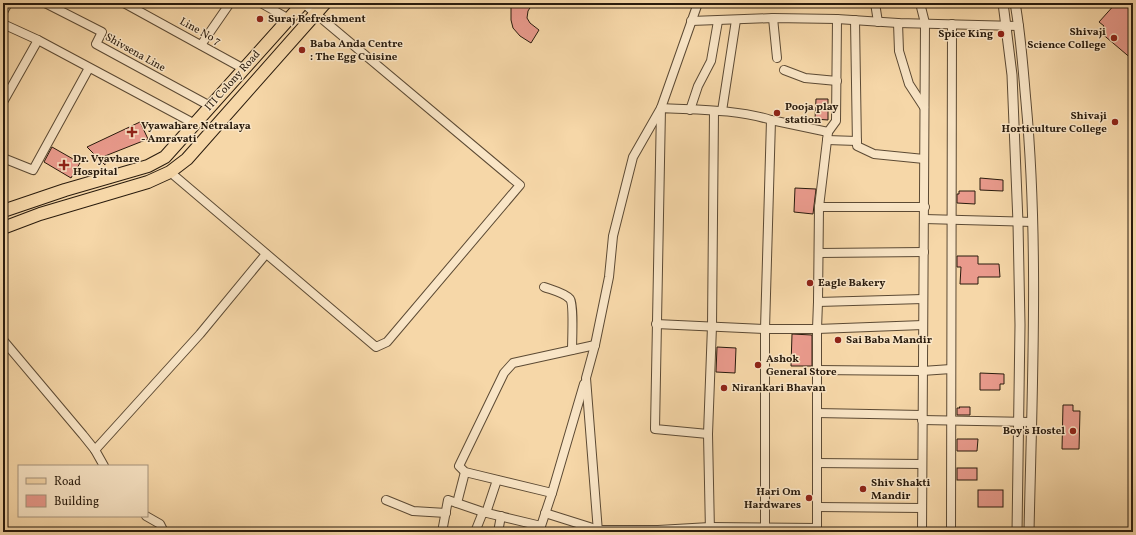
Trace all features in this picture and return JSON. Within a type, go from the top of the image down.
[{"type":"main road","name":"ITI Colony Road","points":[[3,211],[65,190],[148,166],[165,157],[303,3]]},
{"type":"main road","points":[[3,228],[40,214],[148,182],[170,172],[187,159],[325,3]]},
{"type":"street","points":[[3,12],[8,3]]},
{"type":"street","name":"Shivsena Line","points":[[45,3],[102,32],[96,44],[210,106]]},
{"type":"street","name":"Line No 7","points":[[124,3],[244,68]]},
{"type":"street","points":[[200,45],[230,3]]},
{"type":"street","points":[[261,3],[289,19]]},
{"type":"street","points":[[170,172],[376,347],[387,342],[520,185],[303,3]]},
{"type":"street","points":[[442,532],[448,500],[540,529],[595,345],[609,277],[613,236],[633,157],[661,108],[698,3]]},
{"type":"street","points":[[875,3],[878,22]]},
{"type":"street","points":[[920,3],[925,23],[922,532]]},
{"type":"street","points":[[1003,3],[1012,75],[1018,223],[1020,325],[1017,532]]},
{"type":"street","points":[[1015,3],[1019,26],[1030,155],[1033,222],[1034,325],[1029,532]]},
{"type":"street","points":[[691,21],[773,18],[837,19],[1005,27],[1019,26]]},
{"type":"street","points":[[773,18],[777,58]]},
{"type":"street","points":[[545,514],[598,531],[817,530],[816,329],[818,302],[819,207],[827,136],[836,121],[837,19]]},
{"type":"street","points":[[710,530],[708,434],[718,111],[736,20]]},
{"type":"street","points":[[855,20],[857,146],[874,154],[924,159]]},
{"type":"street","points":[[690,110],[698,86],[711,61],[718,21]]},
{"type":"street","points":[[898,23],[899,51],[909,84],[924,107]]},
{"type":"street","points":[[3,24],[38,40],[195,124]]},
{"type":"street","points":[[951,532],[952,24]]},
{"type":"street","points":[[3,102],[38,40]]},
{"type":"street","points":[[3,158],[33,170],[89,68]]},
{"type":"street","points":[[784,70],[805,78],[837,81]]},
{"type":"street","points":[[661,108],[718,111],[762,117],[827,136],[857,141]]},
{"type":"street","points":[[661,108],[654,429],[708,434]]},
{"type":"street","points":[[765,530],[765,329],[771,120]]},
{"type":"street","points":[[819,207],[925,208]]},
{"type":"street","points":[[924,219],[1018,223],[1033,222]]},
{"type":"street","points":[[819,253],[924,252]]},
{"type":"street","points":[[95,450],[200,334],[266,254]]},
{"type":"street","points":[[544,287],[567,296],[570,300],[572,307],[572,350]]},
{"type":"street","points":[[818,302],[923,299]]},
{"type":"street","points":[[656,324],[765,329],[816,329],[923,325]]},
{"type":"street","points":[[3,340],[95,450],[103,465]]},
{"type":"street","points":[[552,493],[465,472],[459,466],[504,373],[513,363],[595,345]]},
{"type":"street","points":[[817,370],[922,371],[951,369]]},
{"type":"street","points":[[586,378],[598,531]]},
{"type":"street","points":[[817,413],[922,417],[951,420],[1031,422]]},
{"type":"street","points":[[817,463],[922,464]]},
{"type":"street","points":[[457,503],[465,472]]},
{"type":"street","points":[[475,532],[497,480]]},
{"type":"street","points":[[386,500],[413,511],[446,513]]},
{"type":"street","points":[[818,507],[922,508]]},
{"type":"street","points":[[498,532],[501,516]]},
{"type":"street","points":[[148,517],[160,524],[164,532]]},
{"type":"building","points":[[511,3],[533,3],[528,11],[527,18],[530,23],[539,30],[531,43],[520,36],[513,28],[511,20]]},
{"type":"building","points":[[1116,3],[1133,3],[1133,60],[1100,32],[1104,26],[1099,22]]},
{"type":"building","points":[[816,99],[828,99],[828,120],[815,119]]},
{"type":"building","points":[[140,122],[148,139],[105,156],[105,165],[87,147]]},
{"type":"building","points":[[52,147],[80,163],[71,178],[44,162]]},
{"type":"building","points":[[980,178],[1003,180],[1003,191],[980,190]]},
{"type":"building","points":[[795,188],[816,189],[813,214],[794,212]]},
{"type":"building","points":[[959,191],[975,191],[975,204],[957,203],[957,194],[959,194]]},
{"type":"building","points":[[957,256],[978,256],[978,264],[999,264],[1000,277],[978,277],[978,284],[960,284],[961,267],[957,267]]},
{"type":"building","points":[[792,334],[812,335],[812,366],[791,366]]},
{"type":"building","points":[[717,347],[736,348],[735,373],[716,372]]},
{"type":"building","points":[[980,373],[1004,374],[1004,384],[1000,384],[1000,390],[980,390]]},
{"type":"building","points":[[1063,405],[1073,405],[1073,411],[1080,411],[1079,449],[1062,449]]},
{"type":"building","points":[[959,407],[970,407],[970,415],[957,415],[957,408],[960,408]]},
{"type":"building","points":[[957,439],[978,439],[977,451],[957,451]]},
{"type":"building","points":[[957,468],[977,468],[977,480],[957,480]]},
{"type":"building","points":[[978,490],[1003,490],[1003,507],[978,507]]},
{"type":"place","name":"Suraj Refreshment","points":[[260,19]]},
{"type":"place","name":"Spice King","points":[[1001,34]]},
{"type":"place","name":"Shivaji Science College","points":[[1114,38]]},
{"type":"place","name":"Baba Anda Centre : The Egg Cuisine","points":[[302,50]]},
{"type":"place","name":"Pooja play station","points":[[777,113]]},
{"type":"place","name":"Shivaji Horticulture College","points":[[1115,122]]},
{"type":"place","name":"Vyawahare Netralaya - Amravati","points":[[132,132]]},
{"type":"place","name":"Dr. Vyavhare Hospital","points":[[64,165]]},
{"type":"place","name":"Eagle Bakery","points":[[810,283]]},
{"type":"place","name":"Sai Baba Mandir","points":[[838,340]]},
{"type":"place","name":"Ashok General Store","points":[[758,365]]},
{"type":"place","name":"Nirankari Bhavan","points":[[724,388]]},
{"type":"place","name":"Boy's Hostel","points":[[1073,431]]},
{"type":"place","name":"Shiv Shakti Mandir","points":[[863,489]]},
{"type":"place","name":"Hari Om Hardwares","points":[[809,498]]}]
